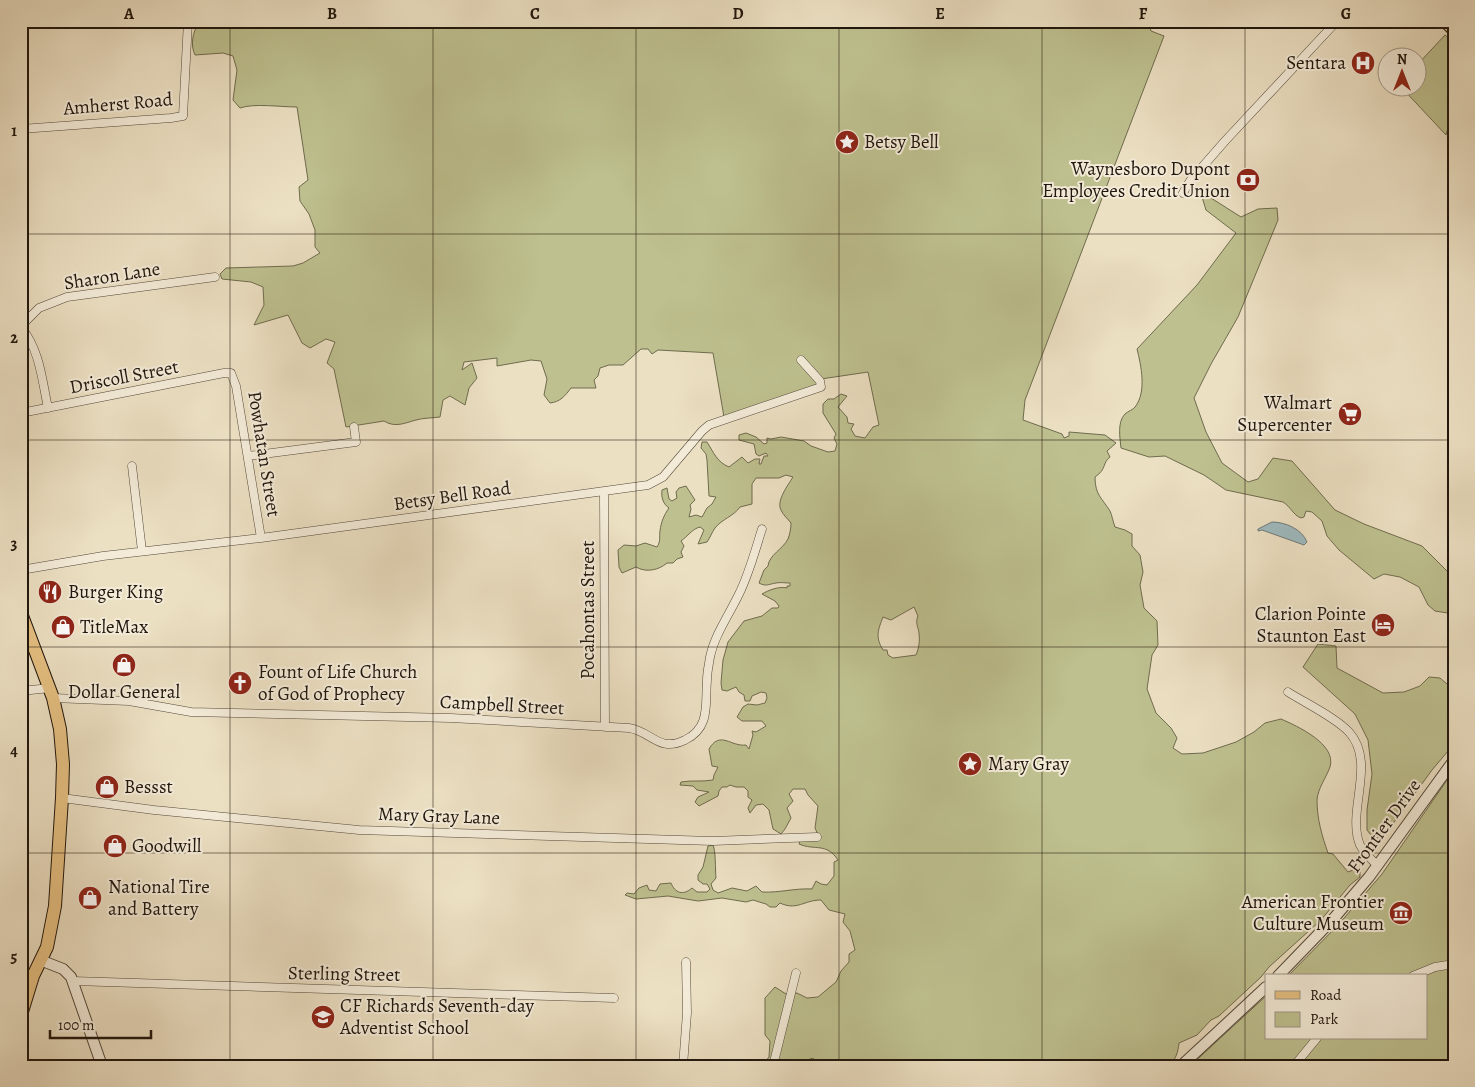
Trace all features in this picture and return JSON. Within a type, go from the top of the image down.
[{"type":"main road","points":[[1445,21],[1454,30]]},
{"type":"main road","points":[[21,612],[51,693],[62,744],[62,798],[55,906],[47,947],[40,960],[21,1015]]},
{"type":"street","name":"Amherst Road","points":[[21,129],[183,116],[188,21]]},
{"type":"street","points":[[1183,193],[1190,181],[1214,154],[1337,21]]},
{"type":"street","name":"Sharon Lane","points":[[21,326],[39,308],[62,299],[215,277]]},
{"type":"street","points":[[21,326],[37,356],[48,408]]},
{"type":"street","name":"Betsy Bell Road","points":[[21,570],[103,556],[261,538],[648,485],[663,477],[709,425],[819,389],[821,387],[820,381],[801,360]]},
{"type":"street","name":"Driscoll Street","points":[[21,413],[224,373],[232,374]]},
{"type":"street","name":"Powhatan Street","points":[[232,374],[236,386],[261,538]]},
{"type":"street","points":[[248,456],[356,442],[354,427]]},
{"type":"street","points":[[132,466],[142,551]]},
{"type":"street","name":"Pocahontas Street","points":[[604,492],[605,727]]},
{"type":"street","name":"Campbell Street","points":[[21,691],[129,701],[191,712],[451,718],[634,729],[654,741],[670,744],[687,740],[698,730],[704,721],[706,714],[707,678],[712,649],[739,595],[762,529]]},
{"type":"street","points":[[1288,692],[1340,725],[1350,733],[1356,743],[1360,755],[1361,769],[1356,817],[1360,845],[1378,866]]},
{"type":"street","name":"Frontier Drive","points":[[1280,974],[1334,918],[1378,866],[1454,760]]},
{"type":"street","name":"Mary Gray Lane","points":[[62,798],[154,810],[359,830],[712,841],[817,837]]},
{"type":"street","points":[[40,960],[65,971],[73,981],[102,1066]]},
{"type":"street","points":[[682,1066],[687,1013],[686,962]]},
{"type":"street","points":[[1418,974],[1435,967],[1454,964]]},
{"type":"street","points":[[773,1066],[796,973]]},
{"type":"street","name":"Sterling Street","points":[[73,981],[614,998]]},
{"type":"street","points":[[1181,1066],[1265,988]]},
{"type":"street","points":[[1294,1066],[1315,1040]]},
{"type":"green space","points":[[226,21],[250,21],[255,26],[300,27],[305,21],[1148,21],[1151,31],[1164,36],[1025,400],[1023,420],[1062,434],[1064,438],[1069,436],[1069,432],[1105,435],[1116,443],[1107,451],[1110,457],[1095,477],[1096,488],[1110,511],[1115,527],[1132,534],[1132,546],[1140,555],[1143,572],[1140,585],[1144,608],[1157,621],[1158,645],[1152,655],[1147,689],[1156,713],[1171,728],[1177,738],[1173,748],[1182,754],[1203,753],[1236,742],[1265,723],[1281,719],[1314,737],[1328,751],[1331,759],[1330,767],[1320,787],[1317,800],[1319,821],[1326,847],[1328,853],[1333,854],[1348,872],[1360,867],[1360,877],[1350,885],[1321,920],[1219,1016],[1211,1020],[1197,1035],[1179,1043],[1174,1059],[1167,1066],[821,1066],[813,1058],[804,1061],[798,1066],[762,1065],[769,1057],[770,1041],[765,1035],[765,998],[775,987],[786,994],[797,993],[807,998],[818,997],[836,982],[841,971],[849,962],[849,954],[855,950],[850,931],[843,922],[845,914],[829,910],[821,900],[796,906],[780,903],[776,907],[770,907],[753,900],[746,902],[722,898],[698,901],[668,896],[636,899],[625,895],[627,893],[634,894],[639,888],[647,885],[649,890],[656,891],[660,884],[671,883],[677,891],[682,893],[692,888],[697,892],[707,892],[710,889],[707,884],[703,884],[698,880],[698,875],[703,867],[708,846],[713,845],[716,878],[711,884],[713,890],[718,893],[732,888],[747,891],[756,886],[762,892],[812,889],[816,881],[827,885],[834,876],[834,862],[838,860],[834,854],[825,849],[799,844],[800,841],[819,837],[815,828],[818,806],[805,789],[793,789],[789,794],[793,801],[787,808],[791,818],[781,834],[773,829],[769,810],[763,804],[756,805],[750,813],[748,808],[752,800],[748,797],[748,791],[744,787],[730,785],[722,787],[718,796],[699,806],[695,802],[698,797],[709,792],[697,790],[693,786],[680,785],[681,782],[713,780],[718,767],[712,766],[709,749],[713,743],[722,740],[746,745],[749,749],[753,735],[752,731],[756,732],[766,726],[762,721],[742,721],[737,717],[743,707],[748,704],[757,705],[765,703],[766,693],[761,692],[752,696],[750,701],[745,701],[744,695],[736,687],[727,691],[722,690],[723,660],[728,642],[744,621],[762,616],[772,608],[778,608],[779,606],[775,601],[762,594],[774,589],[790,586],[790,583],[766,585],[759,583],[769,562],[789,537],[791,523],[782,512],[780,502],[793,477],[786,475],[779,478],[756,478],[752,484],[752,504],[740,507],[735,513],[721,522],[707,542],[698,544],[704,530],[700,527],[692,531],[681,541],[684,546],[681,552],[683,557],[673,563],[667,563],[652,570],[636,567],[622,573],[619,567],[618,550],[624,545],[636,546],[645,543],[657,547],[662,522],[669,508],[664,502],[662,495],[662,490],[667,488],[669,499],[672,501],[677,498],[676,492],[679,488],[686,486],[695,500],[690,505],[689,517],[696,515],[702,517],[716,497],[709,496],[707,460],[706,454],[701,448],[702,442],[707,442],[719,460],[729,467],[742,457],[748,463],[755,459],[760,459],[759,464],[761,464],[764,456],[768,456],[766,453],[759,456],[756,454],[754,444],[739,440],[739,435],[746,433],[756,437],[764,444],[767,443],[767,438],[781,437],[804,441],[811,446],[828,452],[835,451],[837,444],[834,438],[836,434],[823,413],[823,404],[828,399],[834,399],[841,394],[847,396],[838,407],[847,417],[848,423],[854,424],[851,429],[855,436],[865,438],[873,427],[879,425],[868,372],[821,379],[816,385],[724,417],[713,353],[658,350],[652,354],[648,349],[641,349],[623,365],[609,365],[600,368],[598,376],[594,380],[596,388],[571,388],[562,398],[550,403],[544,395],[547,379],[541,361],[531,360],[497,366],[497,358],[464,362],[462,370],[472,363],[477,378],[469,388],[465,405],[450,396],[443,400],[440,417],[419,419],[400,424],[384,421],[346,427],[334,369],[327,363],[335,342],[326,339],[310,348],[302,343],[288,315],[254,325],[264,305],[263,287],[251,282],[222,279],[220,274],[226,268],[293,266],[303,263],[320,253],[315,247],[315,230],[309,214],[300,201],[299,187],[308,180],[297,107],[260,105],[240,108],[233,100],[237,70],[233,56],[223,53],[195,55],[193,39],[198,24],[210,22],[227,26]],"holes":[[[914,607],[918,616],[919,647],[916,655],[893,658],[888,655],[887,650],[883,650],[880,645],[878,637],[883,617],[891,620]]]},
{"type":"green space","points":[[1445,35],[1454,43],[1454,105],[1446,135],[1411,98],[1428,98],[1428,53]]},
{"type":"green space","points":[[1202,197],[1211,198],[1241,217],[1258,209],[1277,208],[1278,220],[1238,317],[1194,398],[1206,432],[1222,463],[1248,482],[1258,479],[1273,458],[1292,461],[1335,510],[1364,524],[1422,546],[1454,578],[1454,614],[1435,611],[1428,605],[1419,587],[1400,577],[1384,574],[1374,579],[1339,550],[1327,536],[1322,521],[1312,512],[1306,511],[1304,517],[1301,518],[1283,502],[1226,490],[1204,475],[1165,456],[1149,457],[1121,448],[1120,430],[1122,417],[1135,407],[1141,394],[1142,378],[1137,349],[1197,285],[1236,233],[1206,210]]},
{"type":"green space","points":[[1318,644],[1336,646],[1337,668],[1383,693],[1404,692],[1420,686],[1429,677],[1440,678],[1454,690],[1454,744],[1432,770],[1384,836],[1374,839],[1367,830],[1367,810],[1372,774],[1368,740],[1355,714],[1303,667]]},
{"type":"green space","name":"American Frontier Culture Museum","points":[[1454,770],[1454,1066],[1190,1066],[1265,997],[1265,1040],[1428,1040],[1428,974],[1290,974],[1339,924],[1382,874]]},
{"type":"water","points":[[1272,522],[1292,527],[1305,537],[1307,542],[1304,545],[1262,530],[1258,531],[1258,529]]},
{"type":"place","name":"Sentara","points":[[1363,63]]},
{"type":"place","name":"Betsy Bell","points":[[847,142]]},
{"type":"place","name":"Waynesboro Dupont Employees Credit Union","points":[[1248,180]]},
{"type":"place","name":"Walmart Supercenter","points":[[1350,414]]},
{"type":"place","name":"Burger King","points":[[50,592]]},
{"type":"place","name":"Clarion Pointe Staunton East","points":[[1383,625]]},
{"type":"place","name":"TitleMax","points":[[63,627]]},
{"type":"place","name":"Dollar General","points":[[124,665]]},
{"type":"place","name":"Fount of Life Church of God of Prophecy","points":[[240,683]]},
{"type":"place","name":"Mary Gray","points":[[970,764]]},
{"type":"place","name":"Bessst","points":[[107,787]]},
{"type":"place","name":"Goodwill","points":[[115,846]]},
{"type":"place","name":"National Tire and Battery","points":[[90,898]]},
{"type":"place","name":"American Frontier Culture Museum","points":[[1401,913]]},
{"type":"place","name":"CF Richards Seventh-day Adventist School","points":[[323,1017]]}]
